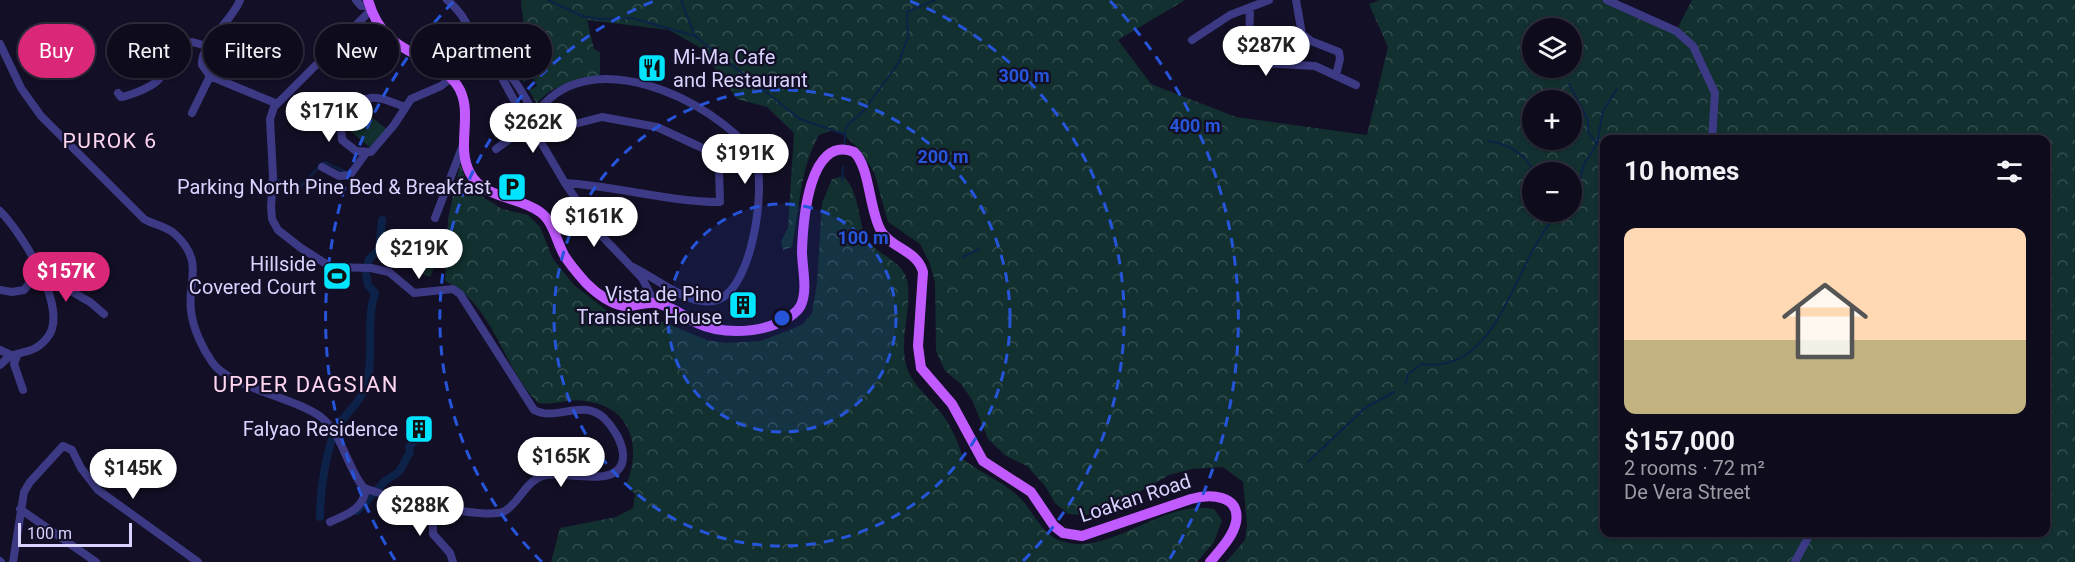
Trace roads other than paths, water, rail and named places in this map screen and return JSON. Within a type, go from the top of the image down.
[{"type":"main road","name":"Loakan Road","points":[[370,5],[376,21],[392,40],[411,51]]},
{"type":"main road","name":"Loakan Road","points":[[451,78],[463,98],[465,163],[475,181],[498,195],[539,211],[548,219],[564,255],[588,285],[624,306],[655,303],[675,309],[696,322],[721,330],[743,330],[775,324],[801,307],[804,296],[802,252],[814,178],[825,155],[844,149],[854,152],[861,162],[876,220],[884,236],[921,265],[923,272],[919,361],[926,376],[952,404],[983,461],[1031,492],[1054,526],[1073,536],[1095,533],[1191,498],[1206,495],[1221,496],[1233,507],[1236,522],[1226,542],[1210,562]]},
{"type":"street","points":[[225,24],[240,0]]},
{"type":"street","points":[[356,0],[361,6],[370,5]]},
{"type":"street","points":[[447,0],[463,15],[468,24]]},
{"type":"street","points":[[1192,40],[1220,21],[1269,0]]},
{"type":"street","points":[[1296,0],[1302,34],[1311,41],[1339,51],[1340,60],[1336,75]]},
{"type":"street","points":[[1607,0],[1676,31],[1693,46],[1715,93],[1712,135]]},
{"type":"street","points":[[0,44],[21,88],[46,121],[144,219],[164,226],[178,236],[193,262],[193,319],[213,363],[233,378],[270,392],[321,417],[335,433],[358,480],[366,489],[433,506],[499,514],[509,508],[527,487],[543,476],[592,477],[613,474],[622,464],[622,450],[612,428],[596,412],[582,408],[543,413],[530,406],[460,294],[453,290],[414,293],[388,272],[371,268],[331,267],[282,234],[272,219],[273,176],[270,119],[275,103],[370,5]]},
{"type":"street","points":[[1250,8],[1249,44],[1252,59],[1263,63],[1309,65],[1356,85]]},
{"type":"street","points":[[118,93],[126,96],[158,82],[166,74],[182,46],[192,42],[203,45]]},
{"type":"street","points":[[192,113],[209,78]]},
{"type":"street","points":[[215,78],[275,103]]},
{"type":"street","points":[[322,166],[339,176],[350,175],[366,153],[379,145],[405,107],[416,96],[434,89],[451,78]]},
{"type":"street","points":[[502,78],[528,126],[536,134],[565,183],[613,250],[633,267],[704,302],[718,300],[730,293],[741,277],[759,220],[755,156],[725,125],[670,93],[637,83],[599,79],[572,85],[549,97],[535,116]]},
{"type":"street","points":[[513,78],[538,122],[536,134]]},
{"type":"street","points":[[366,153],[356,151],[342,140],[341,124],[360,102],[372,96],[405,107]]},
{"type":"street","points":[[536,134],[603,117],[657,128],[711,152],[719,168],[720,202],[678,199],[600,185],[565,183]]},
{"type":"street","points":[[496,149],[528,126]]},
{"type":"street","points":[[435,218],[464,141]]},
{"type":"street","points":[[0,211],[17,228],[38,272],[47,284],[52,300],[51,332],[43,343],[0,365]]},
{"type":"street","points":[[633,267],[655,303]]},
{"type":"street","points":[[0,290],[12,292],[24,290],[38,272]]},
{"type":"street","points":[[38,272],[90,302],[104,314]]},
{"type":"street","points":[[0,350],[14,356]]},
{"type":"street","points":[[14,356],[14,364],[23,390]]},
{"type":"street","points":[[13,562],[19,537],[20,509],[30,482],[59,448],[68,447],[98,490],[198,562]]},
{"type":"street","points":[[330,522],[359,508],[364,501],[366,489]]},
{"type":"street","points":[[433,506],[433,534],[450,553],[453,562]]},
{"type":"street","points":[[20,509],[96,562]]},
{"type":"street","points":[[1795,562],[1809,537]]},
{"type":"waterway","points":[[548,0],[582,16],[598,19],[632,18],[695,36],[800,119],[844,134]]},
{"type":"waterway","points":[[681,0],[695,36]]},
{"type":"waterway","points":[[844,147],[846,127],[865,109],[899,62],[908,37],[907,12],[935,0]]},
{"type":"waterway","points":[[1569,84],[1588,120],[1588,132],[1597,144]]},
{"type":"waterway","points":[[1582,172],[1584,164],[1597,144],[1603,111],[1617,89]]},
{"type":"waterway","points":[[1488,141],[1515,151],[1527,162]]},
{"type":"waterway","points":[[274,178],[298,189],[324,162],[346,172]]},
{"type":"waterway","points":[[842,180],[843,167]]},
{"type":"waterway","points":[[367,267],[369,259],[379,250],[382,220]]},
{"type":"waterway","points":[[1406,383],[1408,374],[1422,364],[1449,363],[1471,351],[1489,332],[1504,308],[1530,255],[1552,222]]},
{"type":"waterway","points":[[963,257],[979,249]]},
{"type":"waterway","points":[[320,517],[321,495],[330,445],[338,426],[357,402],[369,374],[371,316],[375,293],[368,285],[366,274]]},
{"type":"waterway","points":[[1308,462],[1365,408],[1394,392]]},
{"type":"waterway","points":[[357,511],[385,481],[399,472],[410,452],[409,447],[426,428]]},
{"type":"place","name":"Mi-Ma Cafe and Restaurant","points":[[652,68]]},
{"type":"place","name":"Parking North Pine Bed & Breakfast","points":[[512,187]]},
{"type":"place","name":"Hillside Covered Court","points":[[337,276]]},
{"type":"place","name":"Vista de Pino Transient House","points":[[743,305]]},
{"type":"place","name":"Falyao Residence","points":[[419,429]]},
{"type":"district","name":"PUROK 6","points":[[110,141]]},
{"type":"district","name":"UPPER DAGSIAN","points":[[306,384]]}]
